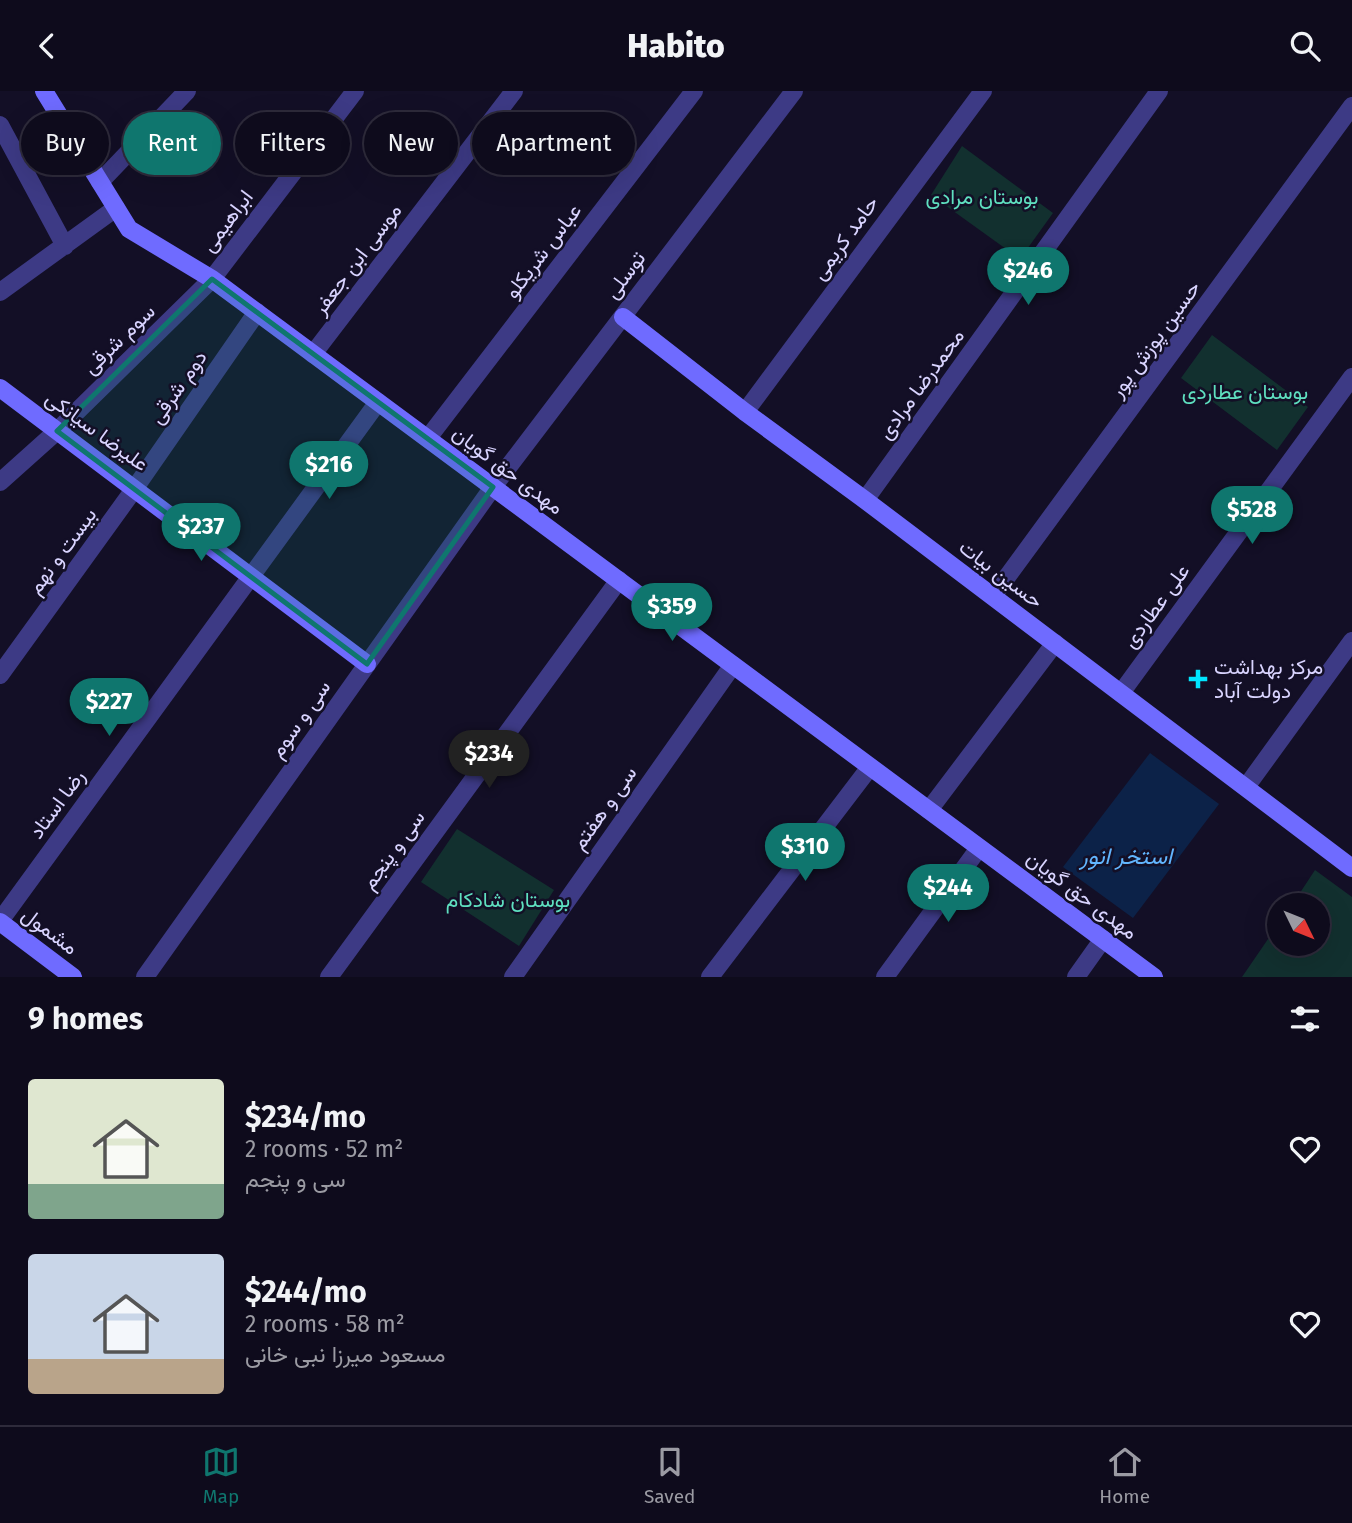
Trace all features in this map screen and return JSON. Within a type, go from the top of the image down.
[{"type":"street","name":"مهدی حق گویان","points":[[44,91],[129,229],[212,279],[1154,977]]},
{"type":"street","points":[[100,183],[187,91]]},
{"type":"street","name":"ابراهیمی","points":[[212,279],[355,91]]},
{"type":"street","name":"موسی ابن جعفر","points":[[313,354],[513,91]]},
{"type":"street","name":"عباس شریکلو","points":[[428,438],[694,91]]},
{"type":"street","name":"توسلی","points":[[493,487],[794,91]]},
{"type":"street","name":"حامد کریمی","points":[[745,412],[982,91]]},
{"type":"street","name":"محمدرضا مرادی","points":[[865,500],[1159,91]]},
{"type":"street","name":"حسین پوزش پور","points":[[993,596],[1352,106]]},
{"type":"street","points":[[0,125],[65,246]]},
{"type":"street","points":[[0,292],[116,208]]},
{"type":"street","name":"سوم شرقی","points":[[0,482],[57,431],[212,279]]},
{"type":"street","name":"دوم شرقی","points":[[135,488],[257,312]]},
{"type":"street","name":"حسین بیات","points":[[623,317],[745,412],[1352,867]]},
{"type":"street","name":"علی عطاردی","points":[[1121,693],[1352,377]]},
{"type":"street","name":"علیرضا سیانکی","points":[[0,388],[367,664]]},
{"type":"street","name":"رضا استاد","points":[[0,921],[378,402]]},
{"type":"street","name":"سی و سوم","points":[[145,977],[493,487]]},
{"type":"street","name":"بیست و نهم","points":[[0,675],[135,488]]},
{"type":"street","name":"سی و پنجم","points":[[328,977],[619,580]]},
{"type":"street","points":[[1246,787],[1352,642]]},
{"type":"street","points":[[929,810],[1055,643]]},
{"type":"street","name":"سی و هفتم","points":[[513,977],[733,664]]},
{"type":"street","points":[[710,977],[870,767]]},
{"type":"street","points":[[885,977],[979,848]]},
{"type":"street","name":"مشمول","points":[[0,921],[73,977]]},
{"type":"street","points":[[1076,977],[1103,939]]},
{"type":"highlighted area","points":[[212,279],[493,487],[367,664],[57,431]]},
{"type":"green space","name":"بوستان مرادی","points":[[962,146],[1053,213],[1020,259],[931,195]]},
{"type":"green space","name":"بوستان عطاردی","points":[[1212,335],[1308,407],[1277,450],[1181,378]]},
{"type":"green space","name":"بوستان شادکام","points":[[457,829],[554,890],[519,946],[421,882]]},
{"type":"green space","points":[[1315,870],[1352,897],[1352,977],[1242,977],[1267,941],[1267,956],[1330,956],[1330,893],[1300,893]]},
{"type":"water","name":"استخر انور","points":[[1150,753],[1219,804],[1133,918],[1063,867]]},
{"type":"place","name":"مرکز بهداشت دولت آباد","points":[[1198,679]]}]
